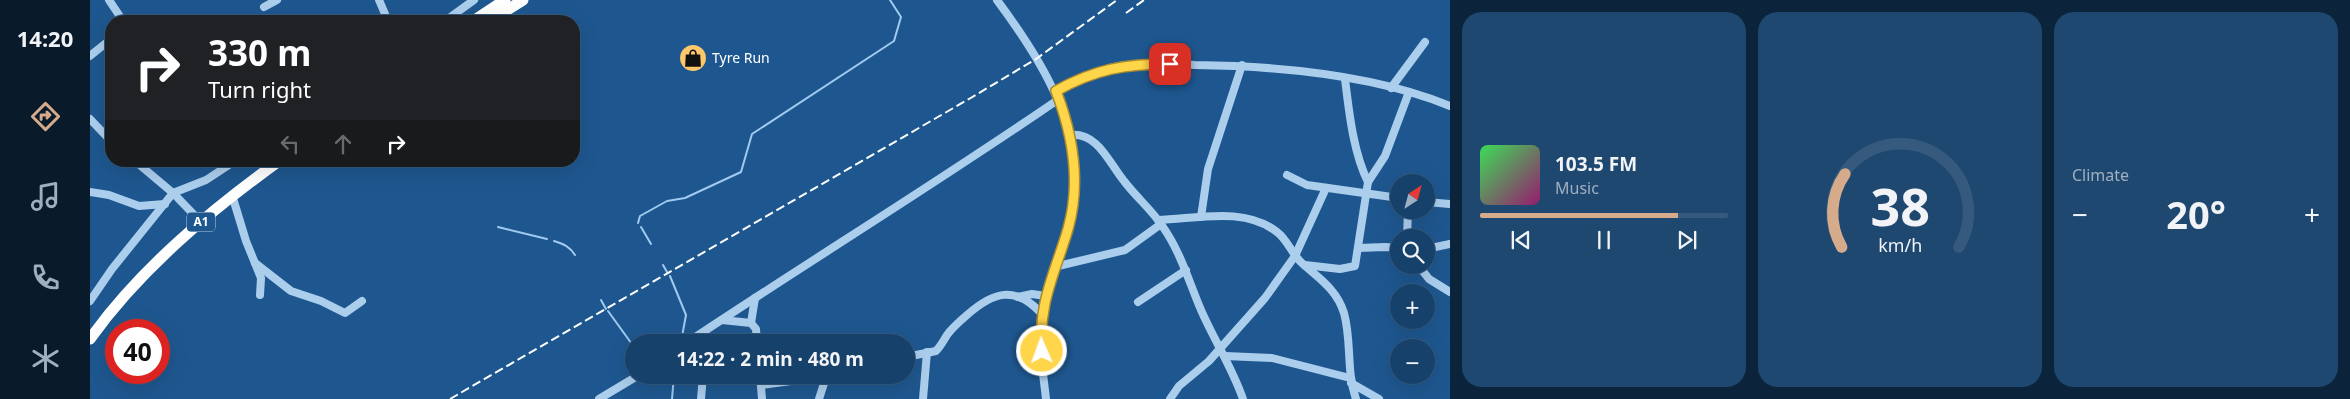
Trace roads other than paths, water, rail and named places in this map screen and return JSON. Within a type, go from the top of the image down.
[{"type":"highway","points":[[482,15],[505,0]]},
{"type":"highway","points":[[499,15],[523,0]]},
{"type":"highway","name":"A1","points":[[90,338],[129,290],[224,194],[262,167]]},
{"type":"highway","name":"A1","points":[[198,220],[271,167]]},
{"type":"street","points":[[109,0],[119,15]]},
{"type":"street","points":[[264,7],[277,0]]},
{"type":"street","points":[[379,0],[385,15]]},
{"type":"street","points":[[453,15],[474,0]]},
{"type":"street","points":[[997,0],[1056,91],[1070,135],[1074,162],[1074,195],[1068,227],[1054,267],[1042,313],[1040,337],[1046,399]]},
{"type":"street","points":[[1391,88],[1425,42]]},
{"type":"street","points":[[90,56],[105,44]]},
{"type":"street","points":[[1056,91],[1088,75],[1119,66],[1139,64],[1242,65],[1293,70],[1391,88],[1450,106]]},
{"type":"street","points":[[1201,217],[1208,169],[1242,65]]},
{"type":"street","points":[[1345,79],[1347,105],[1360,162],[1368,182]]},
{"type":"street","points":[[1326,283],[1329,273],[1356,266],[1365,192],[1368,182],[1385,156],[1409,92]]},
{"type":"street","points":[[703,333],[840,242],[925,190],[1059,99]]},
{"type":"street","points":[[90,119],[105,135]]},
{"type":"street","points":[[1070,135],[1083,136],[1095,143],[1123,181],[1160,222],[1186,270],[1200,308],[1223,352],[1243,399]]},
{"type":"street","points":[[142,167],[173,193],[198,220]]},
{"type":"street","points":[[90,301],[112,269],[173,193],[206,180],[226,167]]},
{"type":"street","points":[[1287,175],[1307,185],[1390,196]]},
{"type":"street","points":[[1170,399],[1178,386],[1223,352],[1265,298],[1295,256],[1326,188]]},
{"type":"street","points":[[90,192],[108,195],[139,206],[165,204]]},
{"type":"street","points":[[232,195],[246,242],[261,278],[260,295]]},
{"type":"street","points":[[1435,203],[1450,204]]},
{"type":"street","points":[[1054,267],[1125,250],[1160,222],[1229,216],[1262,224],[1279,234],[1295,256],[1326,283],[1343,310],[1346,322],[1351,381],[1356,399]]},
{"type":"street","points":[[1435,247],[1450,244]]},
{"type":"street","points":[[1358,248],[1390,247]]},
{"type":"street","points":[[256,263],[291,291],[321,301],[339,312],[345,313],[362,301]]},
{"type":"street","points":[[1304,265],[1340,269]]},
{"type":"street","points":[[1138,302],[1186,270]]},
{"type":"street","points":[[1425,274],[1429,279],[1448,290],[1450,299]]},
{"type":"street","points":[[915,355],[936,351],[948,334],[981,302],[994,295],[1006,294],[1018,297],[1031,303],[1042,313]]},
{"type":"street","points":[[1018,297],[1032,294],[1046,296]]},
{"type":"street","points":[[751,323],[755,298]]},
{"type":"street","points":[[722,320],[751,323],[756,329],[756,334]]},
{"type":"street","points":[[923,399],[927,352]]},
{"type":"street","points":[[1223,352],[1272,358],[1351,381],[1379,399]]},
{"type":"street","points":[[599,399],[625,383]]},
{"type":"street","points":[[701,399],[702,384]]},
{"type":"street","points":[[762,399],[762,385],[770,384]]},
{"type":"street","points":[[819,399],[824,384]]},
{"type":"waterway","points":[[638,223],[640,216],[667,201],[685,198],[741,172],[752,134],[894,41],[901,17],[890,0]]},
{"type":"waterway","points":[[498,227],[547,239]]},
{"type":"waterway","points":[[641,227],[651,244]]},
{"type":"waterway","points":[[554,241],[566,246],[575,255]]},
{"type":"waterway","points":[[663,265],[667,272]]},
{"type":"waterway","points":[[670,276],[686,315],[682,334]]},
{"type":"waterway","points":[[601,300],[606,309]]},
{"type":"waterway","points":[[608,311],[625,335]]},
{"type":"waterway","points":[[672,399],[673,384]]},
{"type":"railway","points":[[450,399],[1036,59],[1117,0]]},
{"type":"railway","points":[[1126,13],[1144,0]]},
{"type":"place","name":"Tyre Run","points":[[693,58]]}]
